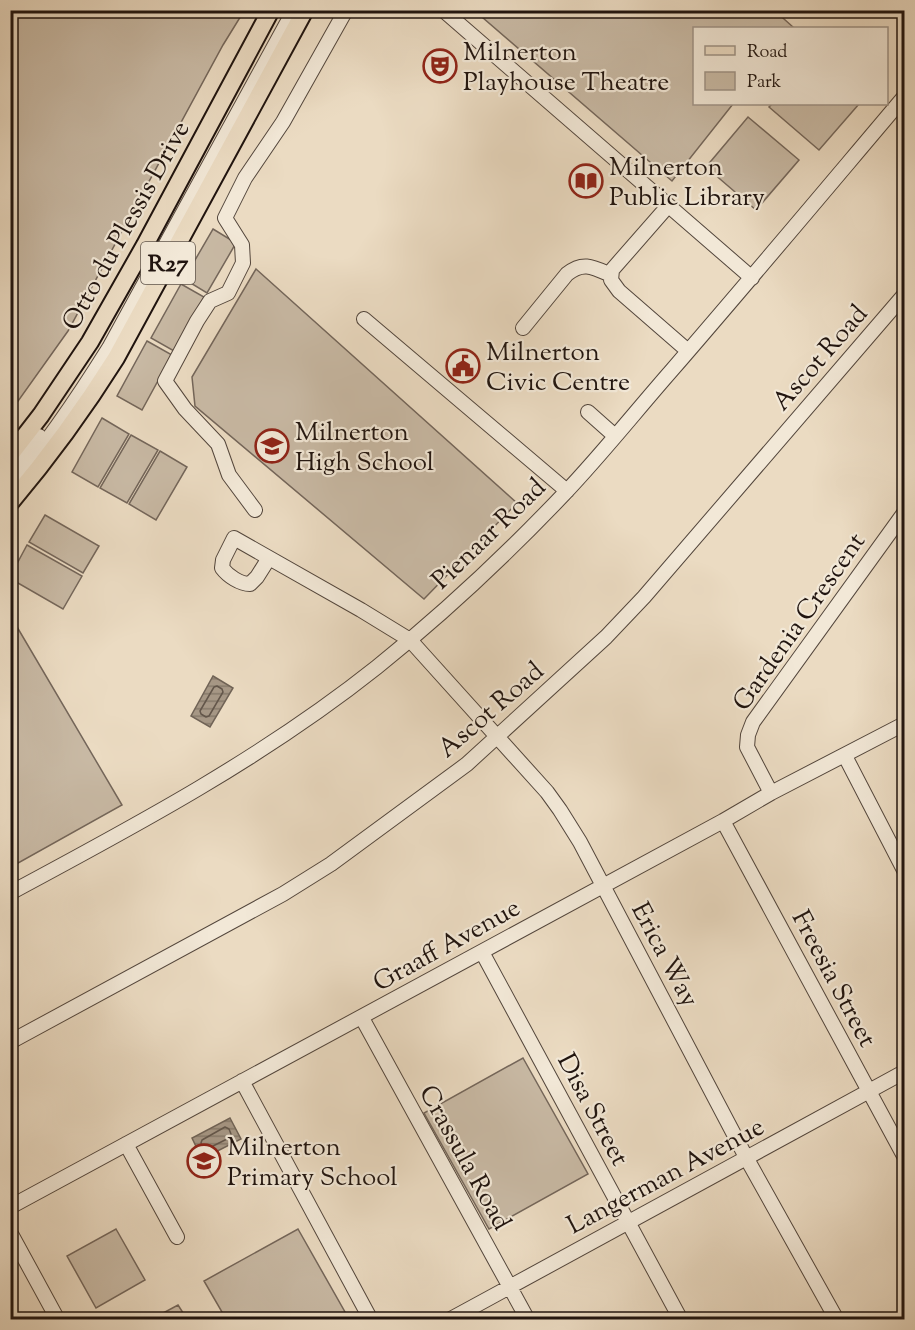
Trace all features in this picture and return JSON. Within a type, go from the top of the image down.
[{"type":"main road","name":"Otto du Plessis Drive","points":[[10,456],[41,415],[90,342],[271,10]]},
{"type":"main road","name":"R27","points":[[10,504],[51,453],[116,358],[305,10]]},
{"type":"street","points":[[10,471],[63,403],[104,339],[284,10]]},
{"type":"street","points":[[10,488],[55,430],[109,348],[294,10]]},
{"type":"street","points":[[255,510],[229,475],[218,444],[185,409],[165,381],[210,301],[228,293],[243,263],[242,245],[225,218],[245,178],[283,122],[346,10]]},
{"type":"street","points":[[443,10],[752,278]]},
{"type":"street","name":"Pienaar Road","points":[[10,893],[152,817],[253,756],[342,694],[410,640],[474,584],[567,491],[752,278],[904,97]]},
{"type":"street","points":[[668,206],[616,264],[611,275],[619,291],[688,351]]},
{"type":"street","points":[[523,328],[574,268],[586,266],[611,275]]},
{"type":"street","name":"Ascot Road","points":[[10,1042],[283,894],[331,864],[467,764],[606,637],[644,597],[904,295]]},
{"type":"street","points":[[364,319],[567,491]]},
{"type":"street","points":[[588,412],[615,436]]},
{"type":"street","name":"Gardenia Crescent","points":[[771,793],[747,747],[748,735],[753,723],[904,513]]},
{"type":"street","name":"Erica Way","points":[[269,558],[361,609],[410,640],[547,792],[579,842],[747,1159],[837,1320]]},
{"type":"street","name":"Graaff Avenue","points":[[10,1207],[362,1018],[771,793],[904,724]]},
{"type":"street","points":[[845,756],[904,870]]},
{"type":"street","name":"Freesia Street","points":[[723,821],[904,1156]]},
{"type":"street","name":"Disa Street","points":[[482,952],[681,1320]]},
{"type":"street","name":"Crassula Road","points":[[362,1018],[528,1320]]},
{"type":"street","name":"Langerman Avenue","points":[[448,1320],[904,1072]]},
{"type":"street","points":[[242,1081],[371,1320]]},
{"type":"street","points":[[126,1144],[177,1237]]},
{"type":"street","points":[[10,1232],[58,1320]]},
{"type":"green space","points":[[11,10],[244,11],[223,45],[68,331],[11,411]]},
{"type":"green space","points":[[475,11],[775,11],[793,27],[693,27],[693,105],[732,105],[672,181]]},
{"type":"green space","points":[[771,105],[858,105],[819,150],[769,107]]},
{"type":"green space","points":[[748,117],[799,160],[756,210],[706,167]]},
{"type":"green space","points":[[213,229],[236,243],[207,293],[184,279]]},
{"type":"green space","points":[[256,269],[517,503],[424,599],[195,406],[192,377]]},
{"type":"green space","points":[[181,284],[204,297],[174,351],[151,338]]},
{"type":"green space","points":[[147,341],[172,355],[142,410],[117,396]]},
{"type":"green space","points":[[102,418],[129,434],[98,487],[72,472]]},
{"type":"green space","points":[[131,435],[158,450],[127,503],[100,488]]},
{"type":"green space","points":[[160,451],[187,467],[156,520],[129,504]]},
{"type":"green space","points":[[45,515],[99,546],[83,573],[29,542]]},
{"type":"green space","points":[[27,545],[82,576],[63,609],[11,579]]},
{"type":"green space","points":[[10,615],[122,805],[11,867],[10,867]]},
{"type":"green space","points":[[523,1058],[588,1174],[489,1229],[424,1113]]},
{"type":"green space","points":[[116,1229],[145,1280],[96,1308],[67,1256]]},
{"type":"green space","points":[[298,1229],[349,1319],[226,1319],[204,1281]]},
{"type":"green space","points":[[178,1305],[187,1319],[152,1319]]},
{"type":"water","points":[[213,676],[233,688],[210,727],[191,716]]},
{"type":"water","points":[[230,1118],[241,1139],[202,1159],[192,1138]]},
{"type":"place","name":"Milnerton Playhouse Theatre","points":[[440,66]]},
{"type":"place","name":"Milnerton Public Library","points":[[586,181]]},
{"type":"place","name":"Milnerton Civic Centre","points":[[463,366]]},
{"type":"place","name":"Milnerton High School","points":[[272,446]]},
{"type":"place","name":"Milnerton Primary School","points":[[204,1161]]}]
